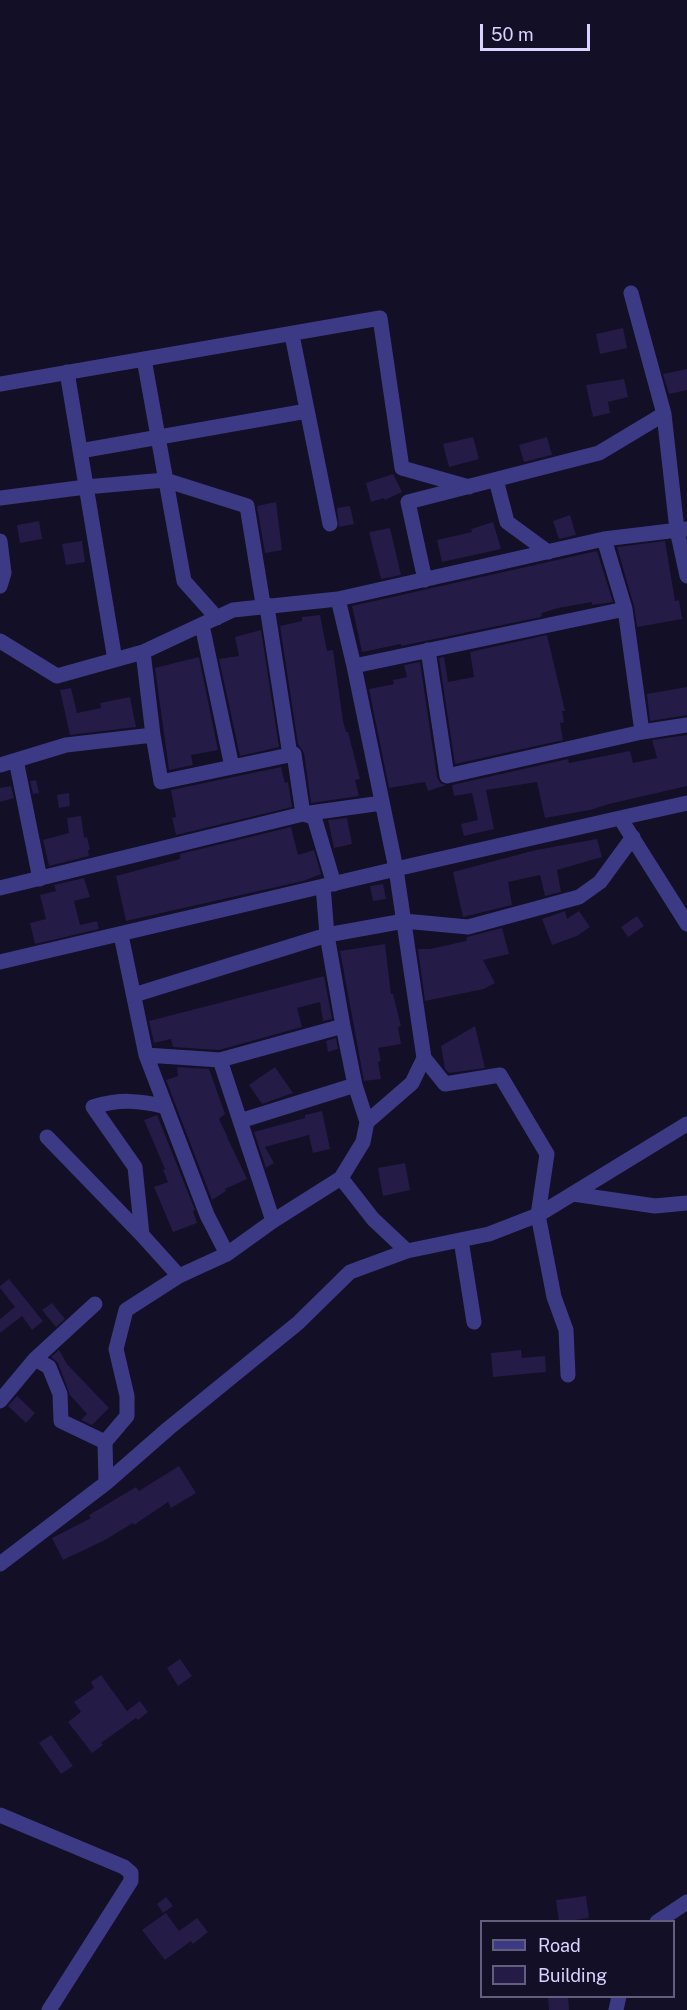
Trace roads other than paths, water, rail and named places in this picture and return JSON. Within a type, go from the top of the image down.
[{"type":"street","points":[[631,293],[664,414],[687,576]]},
{"type":"street","points":[[0,384],[380,318],[402,468],[469,487]]},
{"type":"street","points":[[292,334],[330,524]]},
{"type":"street","points":[[144,359],[184,581],[209,621],[232,767]]},
{"type":"street","points":[[67,372],[115,660]]},
{"type":"street","points":[[80,451],[307,411]]},
{"type":"street","points":[[425,580],[408,502],[600,453],[664,414]]},
{"type":"street","points":[[0,498],[165,480],[247,506],[263,604],[271,606]]},
{"type":"street","points":[[496,480],[507,522],[548,552]]},
{"type":"street","points":[[4,648],[57,676],[143,652],[233,610],[338,599],[604,539],[682,530]]},
{"type":"street","points":[[604,539],[625,609],[642,732]]},
{"type":"street","points":[[0,541],[4,573],[0,586]]},
{"type":"street","points":[[338,599],[396,869],[424,1058],[445,1084],[500,1075],[547,1154],[538,1215],[554,1297],[566,1330],[567,1375]]},
{"type":"street","points":[[271,606],[267,607],[290,755],[294,754]]},
{"type":"street","points":[[354,666],[625,609]]},
{"type":"street","points":[[428,650],[447,776],[687,724]]},
{"type":"street","points":[[143,652],[161,782],[294,754]]},
{"type":"street","points":[[0,765],[66,744],[153,735]]},
{"type":"street","points":[[294,754],[303,814]]},
{"type":"street","points":[[16,760],[40,879]]},
{"type":"street","points":[[0,888],[303,814],[382,803]]},
{"type":"street","points":[[0,962],[687,803]]},
{"type":"street","points":[[106,1483],[105,1442],[127,1416],[127,1396],[116,1348],[126,1310],[179,1276],[227,1254],[273,1221],[341,1178],[363,1142],[367,1122],[355,1085],[327,935],[328,885],[314,817],[303,814]]},
{"type":"street","points":[[620,818],[687,924]]},
{"type":"street","points":[[134,994],[327,935],[404,921],[468,927],[579,897],[600,882],[633,837]]},
{"type":"street","points":[[122,935],[146,1055],[207,1215],[227,1254]]},
{"type":"street","points":[[146,1055],[220,1060],[343,1026]]},
{"type":"street","points":[[367,1122],[412,1083],[424,1058]]},
{"type":"street","points":[[220,1060],[273,1221]]},
{"type":"street","points":[[240,1121],[355,1085]]},
{"type":"street","points":[[142,1235],[135,1167],[93,1107],[114,1101],[145,1102],[166,1107]]},
{"type":"street","points":[[0,1564],[106,1483],[298,1323],[350,1272],[407,1251],[489,1234],[538,1215],[687,1124]]},
{"type":"street","points":[[47,1137],[179,1276]]},
{"type":"street","points":[[341,1178],[373,1219],[407,1251]]},
{"type":"street","points":[[573,1194],[655,1206],[687,1203]]},
{"type":"street","points":[[460,1240],[474,1322]]},
{"type":"street","points":[[0,1401],[35,1359],[95,1304]]},
{"type":"street","points":[[35,1359],[49,1367],[60,1394],[61,1421],[105,1442]]},
{"type":"street","points":[[0,1815],[124,1867],[131,1873],[131,1881],[49,2010]]},
{"type":"street","points":[[660,1920],[687,1902]]}]
